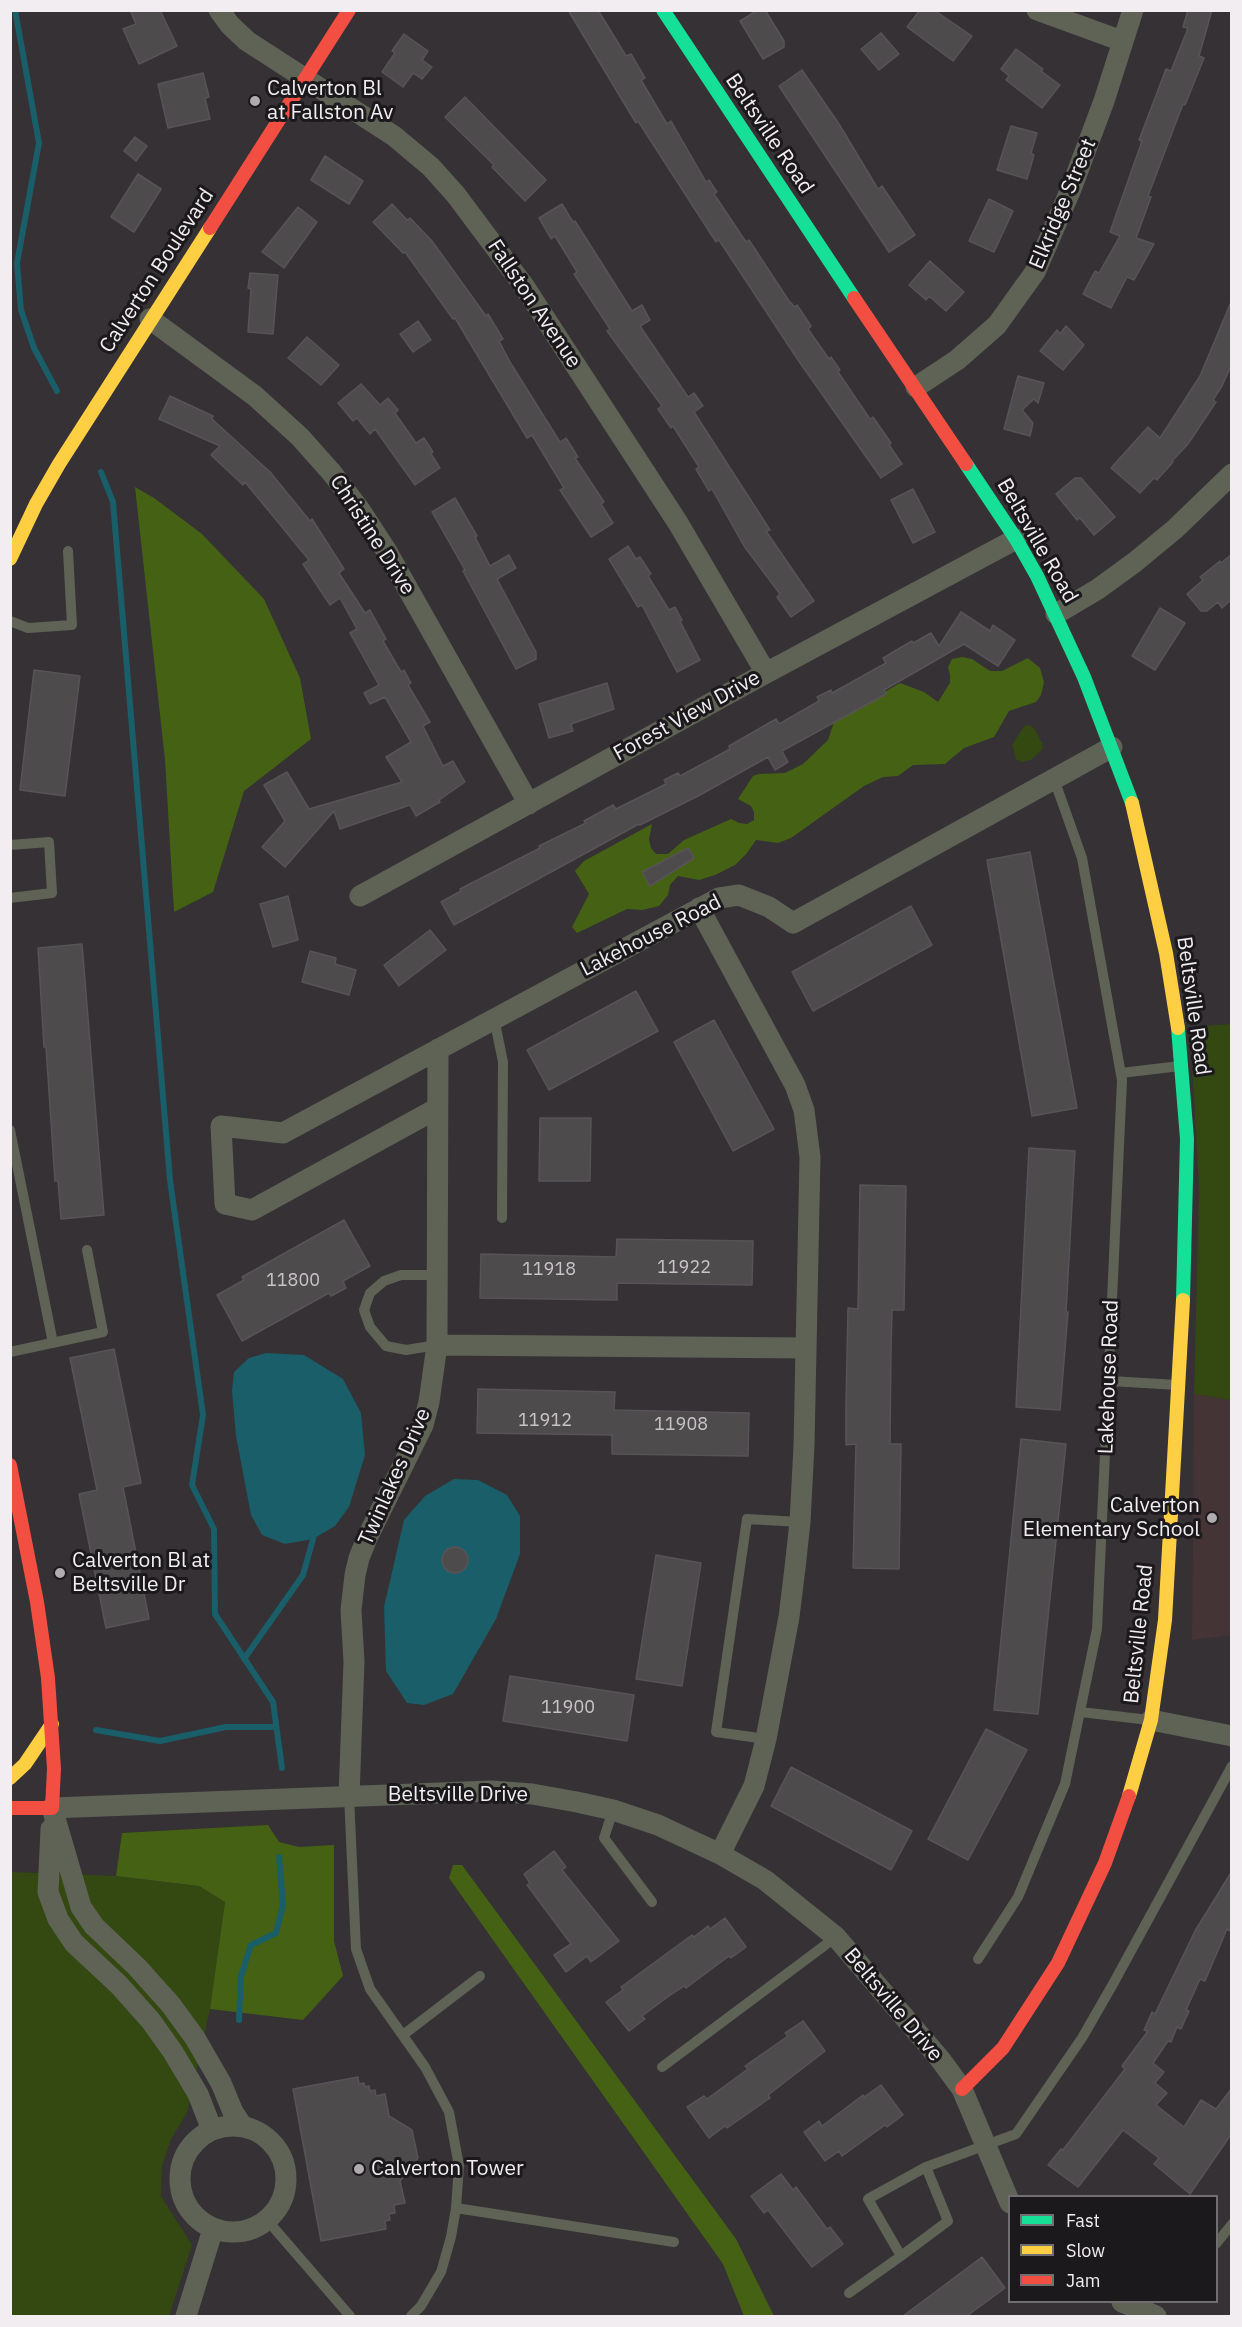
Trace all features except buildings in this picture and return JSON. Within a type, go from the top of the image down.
[{"type":"street","name":"Fallston Avenue","points":[[219,10],[230,25],[247,41],[394,136],[431,167],[462,202],[524,286],[666,503],[766,673]]},
{"type":"street","name":"Calverton Boulevard","points":[[10,559],[36,504],[59,464],[349,10]]},
{"type":"street","name":"Beltsville Road","points":[[663,10],[818,246],[916,387],[1016,539],[1056,614],[1112,747],[1134,808],[1166,953],[1181,1065],[1187,1194],[1165,1620],[1151,1720],[1122,1820],[1058,1963],[1003,2048],[962,2089]]},
{"type":"street","points":[[1037,10],[1122,41]]},
{"type":"street","name":"Elkridge Street","points":[[916,387],[957,360],[997,325],[1035,272],[1071,189],[1104,101],[1133,10]]},
{"type":"street","name":"Christine Drive","points":[[150,319],[255,396],[300,437],[332,473],[386,550],[529,804]]},
{"type":"street","points":[[1056,614],[1098,589],[1135,562],[1175,529],[1232,474]]},
{"type":"street","name":"Forest View Drive","points":[[360,896],[766,673],[1016,539]]},
{"type":"street","name":"Lakehouse Road","points":[[436,1109],[252,1210],[225,1204],[221,1126],[284,1133],[718,898],[739,895],[769,907],[793,923],[1112,747]]},
{"type":"street","points":[[699,908],[795,1085],[804,1110],[810,1156],[800,1522],[789,1617],[766,1739],[754,1786],[720,1854]]},
{"type":"street","name":"Twinlakes Drive","points":[[349,1796],[354,1662],[351,1610],[355,1575],[367,1538],[423,1425],[429,1402],[436,1345],[438,1049]]},
{"type":"street","points":[[436,1345],[806,1348]]},
{"type":"street","points":[[10,1465],[37,1602],[48,1678],[54,1769],[48,1892],[58,1919],[74,1943],[119,1985],[151,2021],[173,2052],[198,2094],[212,2130]]},
{"type":"street","points":[[1151,1720],[1232,1736]]},
{"type":"street","points":[[10,1778],[25,1764],[52,1724]]},
{"type":"street","name":"Beltsville Drive","points":[[10,1808],[491,1791],[532,1794],[613,1810],[657,1825],[720,1854],[765,1880],[836,1937],[940,2058],[962,2089],[1008,2198]]},
{"type":"street","points":[[52,1808],[81,1907],[94,1926],[137,1967],[171,2005],[195,2038],[243,2127]]},
{"type":"street","points":[[119,1985],[137,1967]]},
{"type":"street","points":[[225,2126],[243,2127],[256,2131],[271,2142],[284,2164],[285,2190],[281,2202],[267,2220],[248,2230],[224,2232],[213,2229],[189,2210],[183,2198],[180,2170],[184,2157],[201,2136],[225,2126]]},
{"type":"street","points":[[186,2316],[213,2229]]},
{"type":"street","points":[[1126,2306],[1156,2316]]},
{"type":"lane","points":[[10,621],[28,628],[72,625],[68,551]]},
{"type":"lane","name":"Lakehouse Road","points":[[978,1959],[1018,1897],[1065,1784],[1097,1629],[1110,1381],[1110,1323],[1121,1073],[1082,858],[1054,779]]},
{"type":"lane","points":[[10,845],[49,842],[52,893],[10,898]]},
{"type":"lane","points":[[494,1018],[503,1062],[502,1218]]},
{"type":"lane","points":[[1121,1073],[1181,1065]]},
{"type":"lane","points":[[10,1130],[53,1343]]},
{"type":"lane","points":[[10,1352],[103,1332],[87,1250]]},
{"type":"lane","points":[[436,1275],[401,1275],[384,1281],[370,1293],[364,1310],[370,1328],[386,1346],[406,1350],[436,1345]]},
{"type":"lane","points":[[1110,1381],[1178,1385]]},
{"type":"lane","points":[[766,1739],[716,1732],[747,1519],[800,1522]]},
{"type":"lane","points":[[1081,1712],[1151,1720]]},
{"type":"lane","points":[[901,2256],[868,2199],[926,2167],[1016,2134],[1082,2038],[1232,1766]]},
{"type":"lane","points":[[349,1796],[357,1949],[370,1989],[425,2067],[449,2112],[459,2166],[456,2208],[441,2272],[421,2306],[411,2316]]},
{"type":"lane","points":[[613,1810],[604,1838],[652,1902]]},
{"type":"lane","points":[[662,2067],[836,1937]]},
{"type":"lane","points":[[403,2035],[480,1976]]},
{"type":"lane","points":[[849,2293],[948,2221],[926,2167]]},
{"type":"lane","points":[[456,2208],[674,2242]]},
{"type":"lane","points":[[267,2220],[350,2316]]},
{"type":"lane","points":[[1218,2242],[1232,2224]]},
{"type":"shaded area","name":"Calverton Elementary School","points":[[1194,1394],[1231,1400],[1232,1635],[1192,1640]]},
{"type":"green space","points":[[135,487],[154,498],[202,534],[264,599],[300,678],[311,739],[244,791],[213,892],[174,912],[165,760]]},
{"type":"green space","points":[[962,657],[972,659],[990,671],[1002,671],[1028,658],[1040,668],[1044,682],[1041,695],[1036,702],[1009,711],[994,737],[964,748],[945,764],[913,765],[898,776],[883,777],[864,786],[791,838],[778,843],[756,840],[735,865],[715,875],[699,880],[678,876],[670,885],[668,895],[659,906],[642,910],[627,909],[577,933],[572,927],[589,894],[575,871],[584,861],[652,824],[649,839],[651,848],[656,854],[668,854],[684,840],[731,819],[747,824],[754,820],[754,812],[751,806],[738,799],[753,776],[785,773],[803,764],[828,740],[834,722],[900,683],[924,692],[938,702],[950,683],[948,667],[952,659]]},
{"type":"green space","points":[[1029,725],[1034,728],[1043,745],[1042,750],[1031,760],[1021,762],[1016,759],[1012,745],[1024,726]]},
{"type":"green space","points":[[1231,1024],[1231,1400],[1194,1394],[1199,1189],[1190,1027]]},
{"type":"green space","points":[[268,1825],[279,1842],[299,1847],[334,1845],[334,1941],[343,1976],[303,2020],[210,2009],[225,1902],[199,1886],[116,1876],[122,1833]]},
{"type":"green space","points":[[453,1865],[462,1865],[736,2239],[774,2316],[744,2316],[723,2264],[449,1878]]},
{"type":"green space","points":[[11,1872],[116,1876],[199,1886],[225,1902],[210,2009],[187,2113],[171,2139],[162,2167],[161,2196],[192,2245],[169,2316],[11,2316]]},
{"type":"water","points":[[266,1353],[304,1355],[343,1379],[361,1413],[365,1455],[349,1507],[335,1526],[313,1539],[285,1544],[262,1535],[251,1515],[236,1436],[232,1391],[234,1372],[249,1358]]},
{"type":"water","points":[[454,1479],[478,1480],[507,1495],[520,1516],[520,1554],[496,1619],[453,1694],[424,1705],[407,1703],[386,1671],[384,1607],[404,1520],[425,1496]]},
{"type":"waterway","points":[[15,10],[39,143],[17,263],[21,310],[34,348],[57,391]]},
{"type":"waterway","points":[[101,472],[113,502],[170,1180],[203,1415],[192,1485],[214,1529],[215,1614],[273,1702],[282,1768]]},
{"type":"waterway","points":[[244,1659],[303,1575],[313,1539]]},
{"type":"waterway","points":[[96,1730],[160,1741],[226,1727],[276,1727]]},
{"type":"waterway","points":[[239,2020],[241,1976],[251,1945],[276,1933],[283,1905],[279,1857]]},
{"type":"traffic: fast","points":[[663,10],[854,298]]},
{"type":"traffic: fast","points":[[966,464],[1016,539],[1037,576],[1084,677],[1132,803]]},
{"type":"traffic: fast","points":[[1178,1028],[1187,1139],[1183,1300]]},
{"type":"traffic: slow","points":[[10,559],[36,504],[59,464],[210,228]]},
{"type":"traffic: slow","points":[[1132,803],[1166,953],[1178,1028]]},
{"type":"traffic: slow","points":[[1129,1796],[1151,1720],[1165,1620],[1183,1300]]},
{"type":"traffic: slow","points":[[10,1778],[25,1764],[52,1724]]},
{"type":"traffic: jam","points":[[210,228],[349,10]]},
{"type":"traffic: jam","points":[[854,298],[966,464]]},
{"type":"traffic: jam","points":[[10,1465],[37,1602],[48,1678],[54,1769],[52,1808],[10,1808]]},
{"type":"traffic: jam","points":[[962,2089],[1003,2048],[1058,1963],[1105,1863],[1129,1796]]},
{"type":"place","name":"Calverton Bl at Fallston Av","points":[[255,101]]},
{"type":"place","name":"Calverton Elementary School","points":[[1212,1518]]},
{"type":"place","name":"Calverton Bl at Beltsville Dr","points":[[60,1573]]},
{"type":"place","name":"Calverton Tower","points":[[359,2169]]}]
